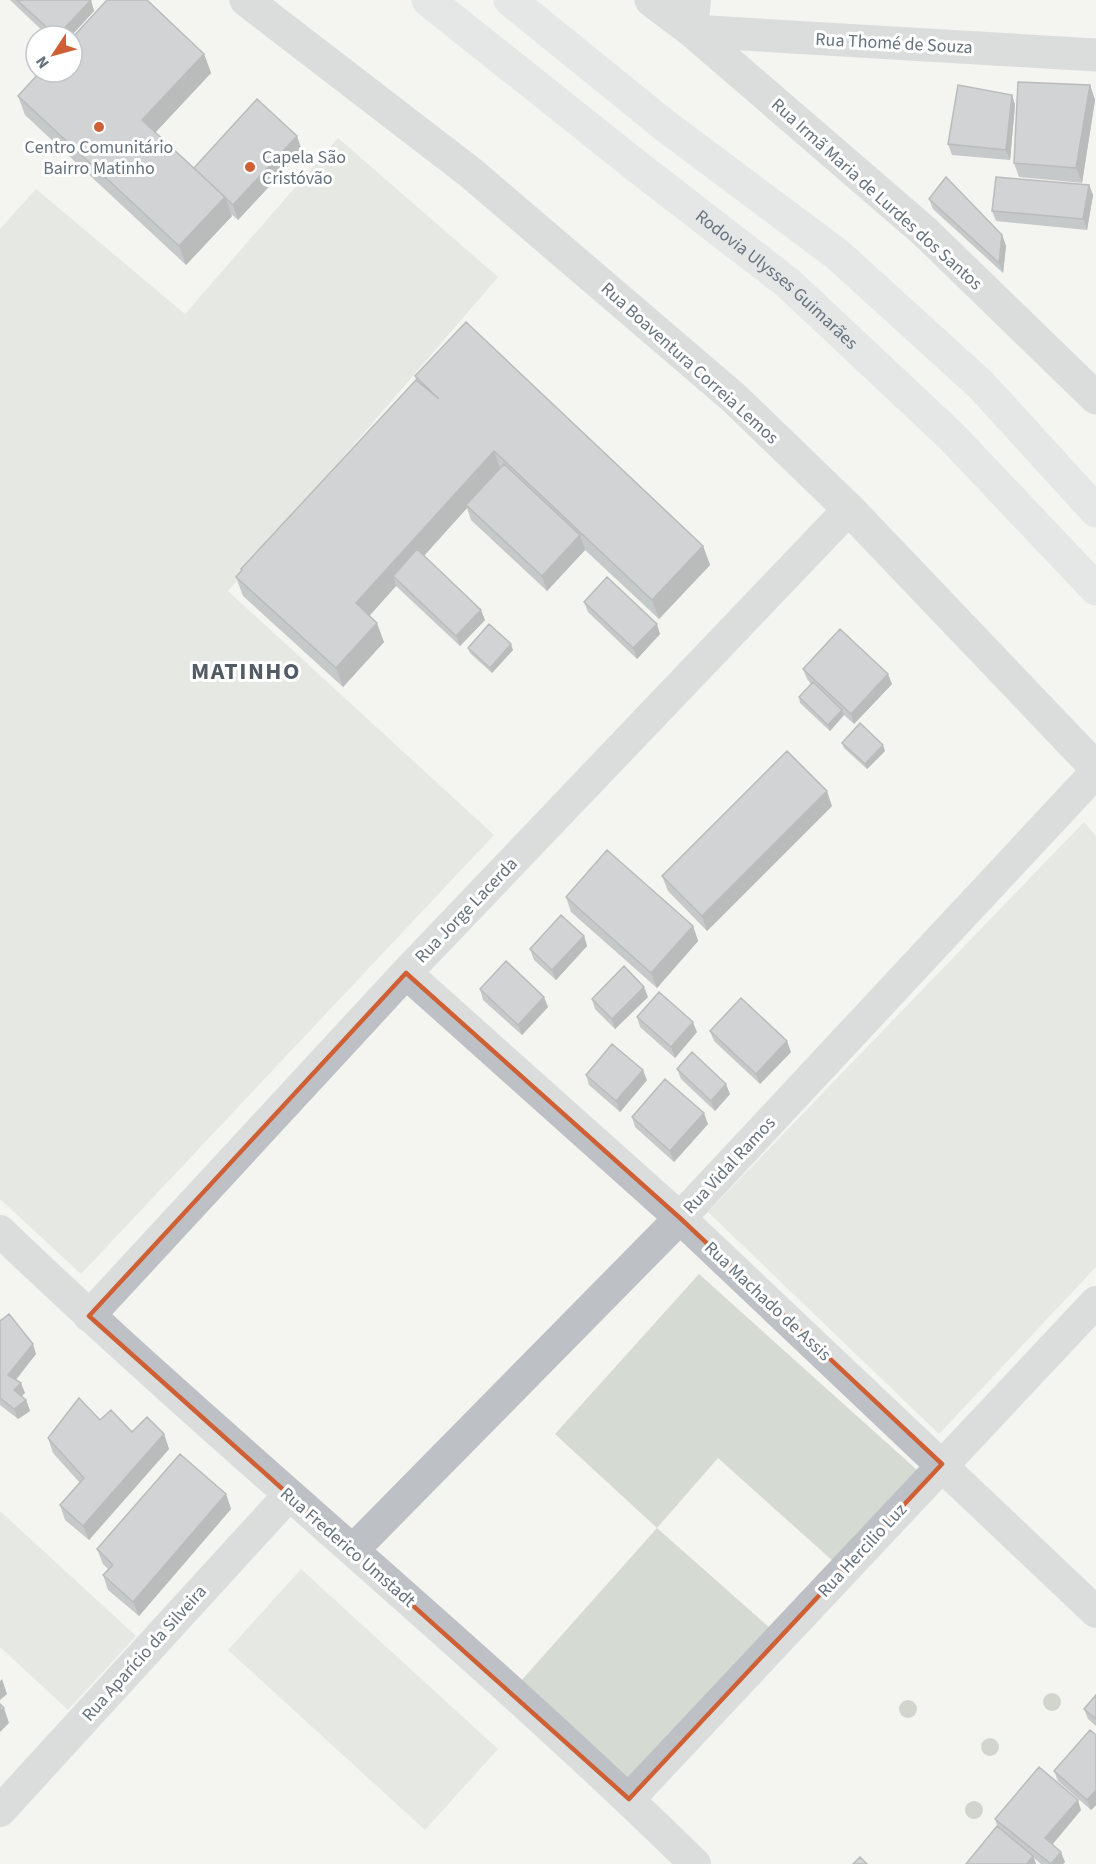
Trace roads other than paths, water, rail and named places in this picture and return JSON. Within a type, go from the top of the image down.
[{"type":"highway","name":"Rodovia Ulysses Guimarães","points":[[428,0],[788,283],[951,436],[1096,590]]},
{"type":"highway","points":[[510,0],[663,124],[838,255],[981,385],[1096,511]]},
{"type":"street","name":"Rua Boaventura Correia Lemos","points":[[246,0],[471,173],[734,398],[849,509],[1096,770]]},
{"type":"street","name":"Rua Irmã Maria de Lurdes dos Santos","points":[[651,0],[693,15],[924,231],[1096,398]]},
{"type":"street","name":"Rua Thomé de Souza","points":[[693,15],[1096,55]]},
{"type":"street","name":"Rua Jorge Lacerda","points":[[89,1316],[406,973],[849,509]]},
{"type":"street","name":"Rua Vidal Ramos","points":[[353,1550],[680,1218],[1096,770]]},
{"type":"street","name":"Rua Machado de Assis","points":[[406,973],[680,1218],[1096,1612]]},
{"type":"street","name":"Rua Frederico Umstadt","points":[[0,1232],[89,1316],[629,1799],[695,1864]]},
{"type":"street","name":"Rua Hercilio Luz","points":[[629,1799],[1096,1302]]},
{"type":"street","name":"Rua Aparício da Silveira","points":[[0,1812],[289,1495]]},
{"type":"place","name":"Centro Comunitário Bairro Matinho","points":[[99,127]]},
{"type":"place","name":"Capela São Cristóvão","points":[[250,167]]},
{"type":"district","name":"MATINHO","points":[[246,671]]}]
